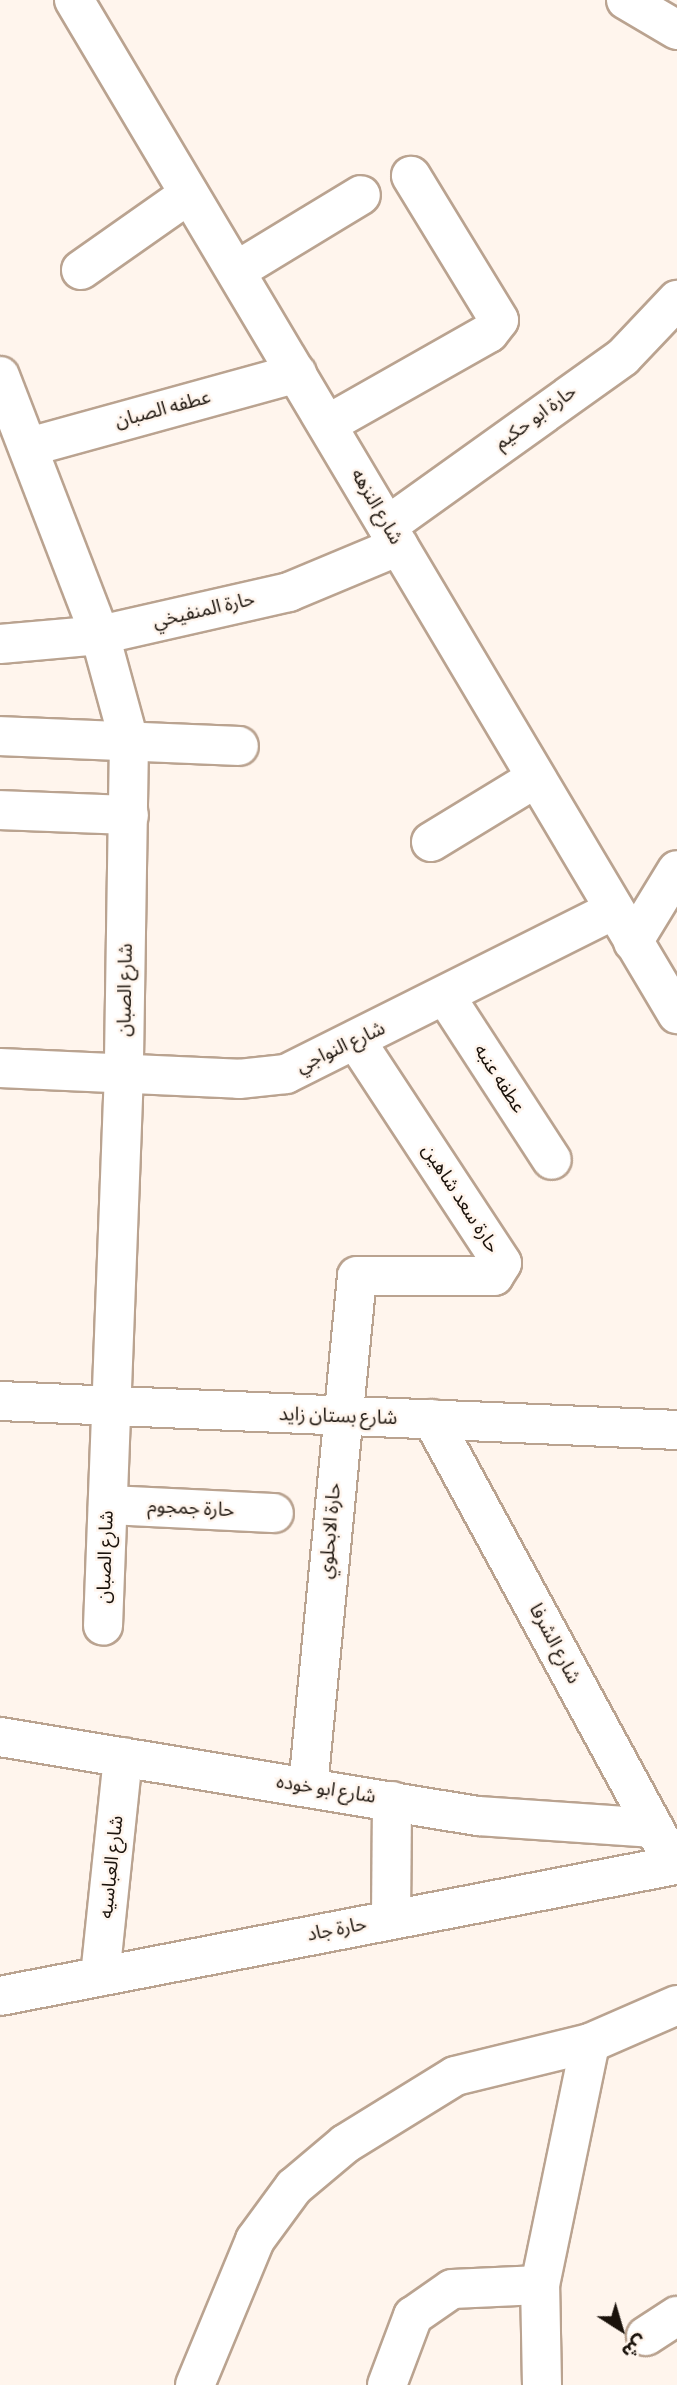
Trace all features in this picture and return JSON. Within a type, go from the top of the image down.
[{"type":"street","name":"شارع النزهه","points":[[74,0],[677,1014]]},
{"type":"street","points":[[626,0],[677,30]]},
{"type":"street","points":[[328,424],[489,333],[499,320],[411,176]]},
{"type":"street","points":[[81,270],[189,194]]},
{"type":"street","points":[[236,271],[362,195]]},
{"type":"street","name":"حارة ابو حكيم","points":[[393,536],[623,357],[677,300]]},
{"type":"street","name":"عطفه الصبان","points":[[29,447],[297,373]]},
{"type":"street","name":"شارع الصبان","points":[[0,376],[100,635],[129,741],[124,1072],[103,1626]]},
{"type":"street","name":"حارة المنفيخي","points":[[0,643],[100,635],[289,592],[393,536]]},
{"type":"street","points":[[0,736],[239,746]]},
{"type":"street","points":[[431,842],[536,778]]},
{"type":"street","points":[[0,810],[129,815]]},
{"type":"street","points":[[633,942],[677,870]]},
{"type":"street","name":"شارع النواجي","points":[[0,1068],[239,1079],[286,1074],[357,1042],[614,910]]},
{"type":"street","name":"عطفه عنبه","points":[[446,997],[552,1160]]},
{"type":"street","name":"حارة سعد شاهين","points":[[357,1042],[502,1263],[494,1276],[358,1276]]},
{"type":"street","name":"حارة الابحلوي","points":[[308,1787],[341,1420],[358,1276]]},
{"type":"street","name":"شارع بستان زايد","points":[[0,1401],[111,1405],[341,1420],[432,1419],[677,1430]]},
{"type":"street","name":"شارع الشرفا","points":[[432,1419],[676,1867]]},
{"type":"street","name":"حارة جمجوم","points":[[108,1505],[274,1513]]},
{"type":"street","name":"شارع ابو خوده","points":[[0,1737],[479,1816],[654,1828]]},
{"type":"street","name":"شارع العباسيه","points":[[100,1976],[123,1757]]},
{"type":"street","points":[[391,1919],[392,1801]]},
{"type":"street","name":"حارة جاد","points":[[0,1996],[391,1919],[676,1867]]},
{"type":"street","points":[[195,2385],[255,2240],[294,2187],[345,2144],[455,2076],[590,2043],[677,2005]]},
{"type":"street","points":[[541,2385],[540,2285],[590,2043]]},
{"type":"street","points":[[387,2385],[413,2316],[452,2289],[540,2285]]}]
